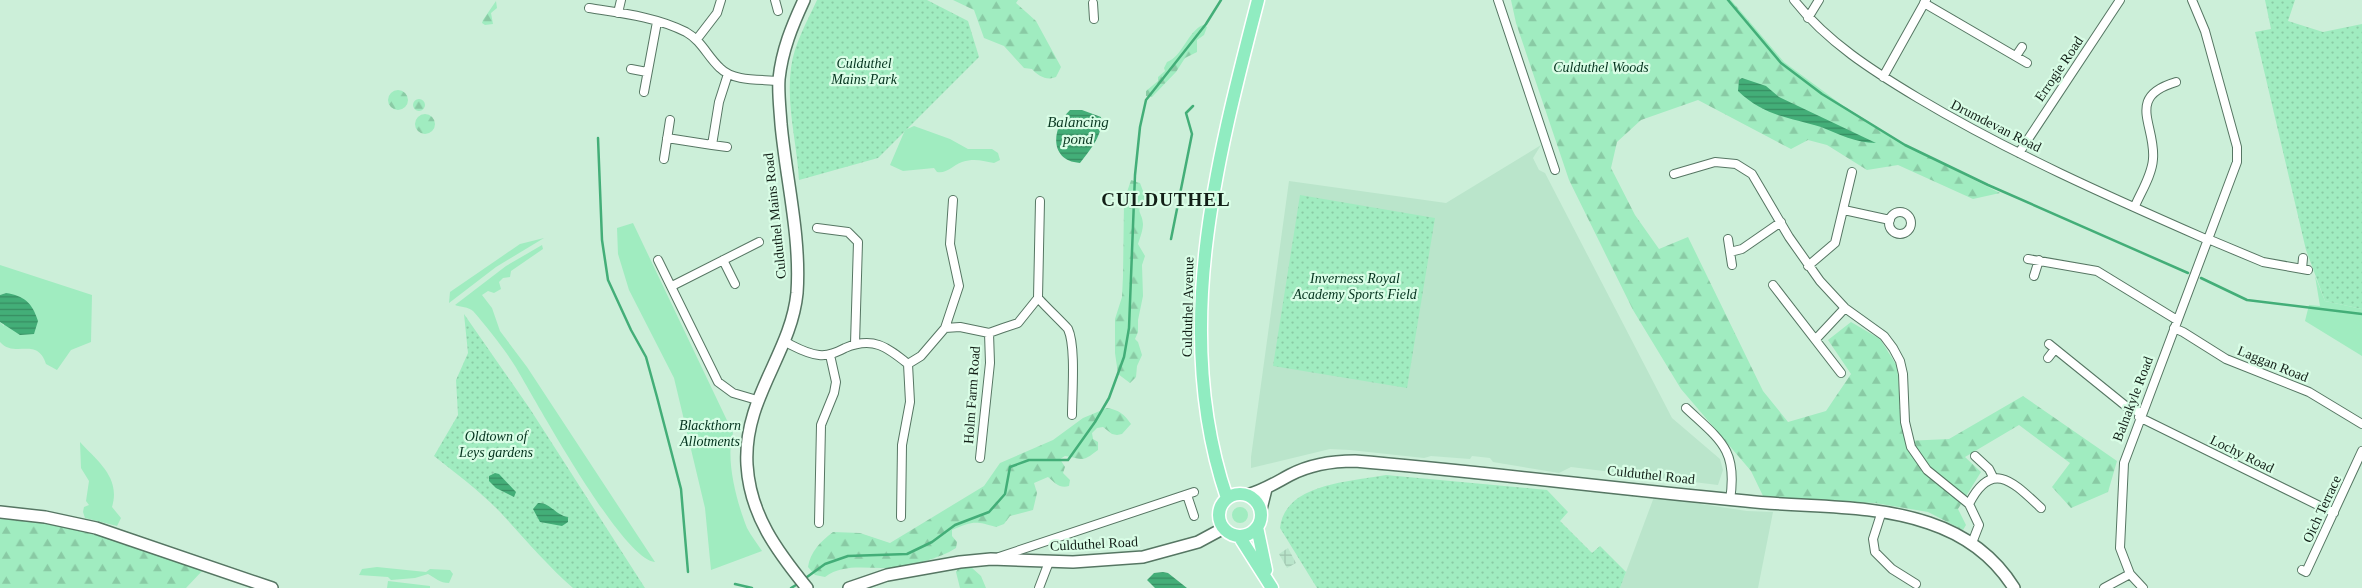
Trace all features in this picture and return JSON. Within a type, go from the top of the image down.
[{"type":"main road","name":"Culduthel Mains Road","points":[[804,0],[789,33],[779,81],[783,143],[798,269],[796,294],[792,318],[757,400],[748,442],[747,464],[751,492],[760,522],[787,563],[807,588]]},
{"type":"main road","name":"Culduthel Avenue","points":[[1228,498],[1214,457],[1206,406],[1202,365],[1201,284],[1208,219],[1218,159],[1258,0]]},
{"type":"main road","name":"Culduthel Road","points":[[1247,495],[1266,489],[1289,476],[1316,465],[1355,460],[1730,500],[1882,511],[1930,523],[1972,543],[1991,559],[2014,588]]},
{"type":"main road","points":[[1260,509],[1266,489]]},
{"type":"main road","points":[[1239,536],[1250,533],[1257,527],[1261,517],[1260,509],[1255,499],[1247,495],[1237,494],[1228,498],[1219,511],[1220,522],[1224,528],[1239,536],[1270,583]]},
{"type":"main road","points":[[0,512],[45,517],[96,528],[272,588]]},
{"type":"main road","points":[[1257,527],[1270,583]]},
{"type":"main road","name":"Culduthel Road","points":[[849,588],[960,562],[991,559],[1049,562],[1103,561],[1143,557],[1198,542],[1224,528]]},
{"type":"street","points":[[618,13],[621,0]]},
{"type":"street","points":[[697,39],[717,13],[721,0]]},
{"type":"street","points":[[775,0],[778,11]]},
{"type":"street","points":[[1498,0],[1555,170]]},
{"type":"street","name":"Drumdevan Road","points":[[1794,0],[1818,29],[1883,77],[1970,129],[2208,239]]},
{"type":"street","points":[[1808,18],[1819,0]]},
{"type":"street","name":"Errogie Road","points":[[2019,152],[2120,0]]},
{"type":"street","name":"Balnakyle Road","points":[[2130,574],[2120,548],[2122,476],[2127,450],[2235,170],[2238,155],[2205,31],[2193,0]]},
{"type":"street","points":[[1093,1],[1094,19]]},
{"type":"street","points":[[1883,77],[1925,2],[2026,63]]},
{"type":"street","points":[[589,8],[618,13],[677,28],[697,39],[719,68],[728,74],[779,81]]},
{"type":"street","points":[[644,92],[657,22]]},
{"type":"street","points":[[2016,56],[2022,47]]},
{"type":"street","points":[[631,69],[647,72]]},
{"type":"street","points":[[712,145],[719,102],[728,74]]},
{"type":"street","points":[[2135,206],[2153,158],[2145,116],[2146,105],[2155,91],[2162,86],[2176,82]]},
{"type":"street","points":[[664,159],[670,120]]},
{"type":"street","points":[[667,138],[727,148]]},
{"type":"street","points":[[1674,174],[1714,162],[1736,164],[1752,174],[1808,266],[1845,308],[1884,336],[1894,348],[1903,374],[1905,422],[1911,447],[1927,470],[1969,504],[1979,525],[1972,543]]},
{"type":"street","points":[[1808,266],[1831,249],[1835,243],[1852,172]]},
{"type":"street","points":[[908,364],[921,356],[945,328],[959,286],[950,244],[953,200]]},
{"type":"street","points":[[1040,201],[1038,298],[1055,318],[1068,328],[1071,341],[1072,416]]},
{"type":"street","points":[[1844,210],[1890,220]]},
{"type":"street","points":[[1730,252],[1742,249],[1781,222]]},
{"type":"street","points":[[817,228],[848,232],[858,242],[856,344]]},
{"type":"street","points":[[2208,239],[2263,262],[2305,269],[2303,258]]},
{"type":"street","points":[[1728,240],[1732,265]]},
{"type":"street","points":[[672,286],[759,242]]},
{"type":"street","points":[[2028,259],[2098,271],[2177,320]]},
{"type":"street","points":[[658,260],[718,382],[733,393],[757,400]]},
{"type":"street","points":[[723,260],[735,284]]},
{"type":"street","points":[[2034,276],[2039,260]]},
{"type":"street","points":[[1773,285],[1841,373]]},
{"type":"street","name":"Holm Farm Road","points":[[945,328],[960,327],[988,333],[1018,323],[1038,298]]},
{"type":"street","points":[[1816,339],[1845,308]]},
{"type":"street","name":"Laggan Road","points":[[2174,328],[2184,332],[2226,359],[2309,392],[2362,424]]},
{"type":"street","name":"Holm Farm Road","points":[[980,458],[990,363],[988,333]]},
{"type":"street","points":[[783,341],[811,354],[830,355],[856,344],[872,343],[888,347],[908,364],[910,402],[902,445],[901,517]]},
{"type":"street","name":"Lochy Road","points":[[2048,358],[2052,346],[2127,407],[2140,415],[2334,513]]},
{"type":"street","points":[[819,523],[821,425],[834,393],[836,382],[830,355]]},
{"type":"street","points":[[1686,408],[1725,447],[1731,458],[1733,475],[1730,500]]},
{"type":"street","name":"Oich Terrace","points":[[2302,570],[2306,572],[2362,451]]},
{"type":"street","points":[[1975,456],[1989,469],[1993,477]]},
{"type":"street","points":[[1969,504],[1987,480],[1993,477],[2014,482],[2041,508]]},
{"type":"street","name":"Culduthel Road","points":[[991,559],[1190,494],[1194,516]]},
{"type":"street","points":[[1882,511],[1874,539],[1875,552],[1892,569],[1916,584]]},
{"type":"street","points":[[1039,588],[1049,562]]},
{"type":"street","points":[[2104,588],[2130,574],[2143,588]]},
{"type":"shaded area","points":[[1541,145],[1533,158],[1539,170],[1545,173],[1672,418],[1720,459],[1723,470],[1718,485],[1571,467],[1559,473],[1493,462],[1490,458],[1472,456],[1470,459],[1431,456],[1424,458],[1330,449],[1251,468],[1289,181],[1446,203]]},
{"type":"shaded area","points":[[1654,497],[1747,511],[1773,512],[1758,588],[1620,588]]},
{"type":"shaded area","points":[[1288,548],[1296,563],[1287,568],[1279,554]]},
{"type":"green space","name":"Culduthel Mains Park","points":[[817,0],[927,0],[968,21],[979,57],[878,158],[799,180],[790,96],[791,68],[798,42]]},
{"type":"green space","points":[[953,0],[1018,0],[1016,3],[1036,21],[1061,67],[1056,77],[1046,78],[1040,76],[1032,69],[1024,68],[1004,46],[984,38],[974,10]]},
{"type":"green space","name":"Culduthel Woods","points":[[1511,0],[1731,0],[1784,62],[1842,105],[1905,145],[2000,193],[1973,199],[1898,165],[1867,170],[1827,145],[1808,140],[1791,149],[1698,100],[1641,120],[1617,142],[1611,168],[1635,215],[1659,249],[1688,237],[1763,391],[1788,422],[1826,411],[1851,374],[1828,340],[1851,322],[1880,339],[1897,366],[1905,441],[1949,439],[2023,396],[2117,461],[2108,492],[2071,508],[2052,487],[2070,463],[2019,425],[1965,457],[1981,472],[1958,509],[1966,525],[1963,530],[1928,512],[1875,503],[1764,498],[1751,471],[1681,389],[1633,310],[1569,180],[1516,23]]},
{"type":"green space","points":[[2265,0],[2295,0],[2288,21],[2323,32],[2362,24],[2362,309],[2325,301],[2306,250],[2255,32],[2271,29]]},
{"type":"green space","points":[[496,1],[497,8],[491,13],[493,24],[485,25],[482,23],[483,20]]},
{"type":"green space","points":[[1203,25],[1207,27],[1204,35],[1197,40],[1197,52],[1185,58],[1176,72],[1152,97],[1146,96],[1146,91],[1158,81],[1158,77],[1165,71],[1164,68],[1167,62],[1177,55],[1193,33]]},
{"type":"green space","points":[[398,90],[405,93],[408,100],[405,107],[398,110],[391,107],[388,100],[391,93]]},
{"type":"green space","points":[[421,99],[424,100],[424,110],[417,111],[414,110],[413,103],[414,100]]},
{"type":"green space","points":[[421,114],[429,114],[435,120],[435,128],[429,134],[421,134],[415,128],[415,120]]},
{"type":"green space","points":[[914,126],[950,139],[968,149],[992,149],[998,153],[1000,160],[994,163],[971,160],[959,163],[947,171],[941,172],[937,172],[934,168],[903,171],[890,165],[905,130]]},
{"type":"green space","points":[[1131,180],[1140,183],[1146,199],[1140,210],[1143,224],[1138,244],[1145,256],[1142,265],[1143,296],[1138,320],[1138,332],[1135,339],[1138,342],[1142,355],[1137,366],[1136,377],[1130,383],[1118,374],[1115,353],[1115,319],[1122,297],[1124,201]]},
{"type":"green space","name":"Inverness Royal Academy Sports Field","points":[[1300,195],[1435,218],[1407,388],[1273,366]]},
{"type":"green space","name":"Blackthorn Allotments","points":[[633,223],[733,433],[730,455],[736,494],[747,528],[762,551],[711,570],[705,508],[674,378],[629,290],[618,254],[617,228]]},
{"type":"green space","points":[[544,238],[496,267],[449,303],[450,292],[520,244]]},
{"type":"green space","points":[[542,245],[543,249],[511,271],[510,277],[503,278],[499,282],[501,289],[494,293],[488,291],[482,295],[492,308],[500,331],[527,367],[655,562],[640,554],[601,508],[559,442],[515,366],[495,337],[473,311],[455,305],[506,266]]},
{"type":"green space","points":[[0,265],[92,295],[91,342],[71,350],[57,370],[46,364],[37,351],[31,349],[12,349],[0,342],[0,322],[4,326],[6,293],[0,295]]},
{"type":"green space","points":[[2315,276],[2325,301],[2362,309],[2362,356],[2305,321],[2309,305],[2320,306]]},
{"type":"green space","name":"Oldtown of Leys gardens","points":[[464,314],[530,409],[645,588],[573,588],[493,505],[469,483],[434,456],[458,415],[456,380],[468,353]]},
{"type":"green space","points":[[1107,408],[1121,413],[1131,424],[1122,434],[1117,435],[1112,434],[1103,427],[1097,428],[1092,433],[1093,439],[1098,442],[1098,450],[1082,459],[1065,456],[1060,459],[1065,467],[1063,473],[1070,480],[1069,486],[1060,486],[1048,477],[1034,483],[1037,493],[1033,510],[1010,516],[1004,524],[996,527],[974,523],[952,530],[952,536],[957,542],[956,548],[950,552],[915,564],[889,568],[848,568],[825,577],[815,575],[808,567],[811,556],[817,547],[833,532],[860,533],[890,543],[984,486],[1000,463],[1053,440],[1083,418]]},
{"type":"green space","points":[[80,442],[106,470],[110,478],[114,496],[112,507],[121,518],[117,526],[85,518],[83,512],[84,507],[89,505],[86,501],[89,481],[81,468]]},
{"type":"green space","points":[[1386,475],[1547,490],[1568,512],[1560,521],[1592,553],[1600,546],[1626,572],[1620,588],[1317,588],[1280,528],[1285,513],[1294,502],[1306,493],[1321,487]]},
{"type":"green space","points":[[1237,507],[1243,507],[1248,512],[1246,521],[1237,523],[1232,518],[1232,512]]},
{"type":"green space","points":[[0,519],[50,524],[76,530],[129,545],[203,570],[186,588],[0,588]]},
{"type":"green space","points":[[960,566],[971,567],[981,576],[986,588],[960,588],[956,572]]},
{"type":"green space","points":[[377,567],[426,572],[430,569],[450,570],[453,574],[449,583],[440,581],[428,574],[415,578],[391,580],[388,577],[359,575],[362,569]]},
{"type":"green space","points":[[388,581],[430,586],[430,588],[387,588]]},
{"type":"water","points":[[1742,78],[1766,86],[1779,97],[1876,143],[1855,140],[1821,127],[1767,111],[1757,106],[1738,91],[1739,80]]},
{"type":"water","name":"Balancing pond","points":[[1070,110],[1082,110],[1101,117],[1098,136],[1080,163],[1070,161],[1062,156],[1056,142],[1059,125]]},
{"type":"water","points":[[6,293],[22,298],[33,309],[38,321],[34,334],[20,335],[0,322],[0,295]]},
{"type":"water","points":[[495,473],[499,474],[516,492],[514,497],[496,488],[489,481],[489,476]]},
{"type":"water","points":[[538,503],[546,504],[563,516],[568,517],[568,522],[562,526],[540,522],[533,509]]},
{"type":"water","points":[[1154,573],[1168,573],[1187,588],[1155,588],[1147,580]]},
{"type":"waterway","points":[[807,577],[825,564],[848,556],[907,554],[932,542],[955,525],[989,512],[1005,494],[1010,467],[1029,460],[1068,460],[1095,422],[1109,398],[1124,357],[1129,328],[1135,175],[1140,127],[1146,100],[1206,24],[1221,0]]},
{"type":"waterway","points":[[1728,0],[1781,63],[1822,94],[1905,145],[1988,185],[2188,273]]},
{"type":"waterway","points":[[1171,239],[1192,134],[1186,113],[1193,106]]},
{"type":"waterway","points":[[598,138],[602,240],[608,280],[631,330],[646,357],[657,397],[681,489],[688,572]]},
{"type":"waterway","points":[[2201,278],[2247,300],[2362,314]]},
{"type":"waterway","points":[[735,584],[752,588]]},
{"type":"waterway","points":[[791,588],[796,585]]},
{"type":"district","name":"CULDUTHEL","points":[[1166,199]]}]
